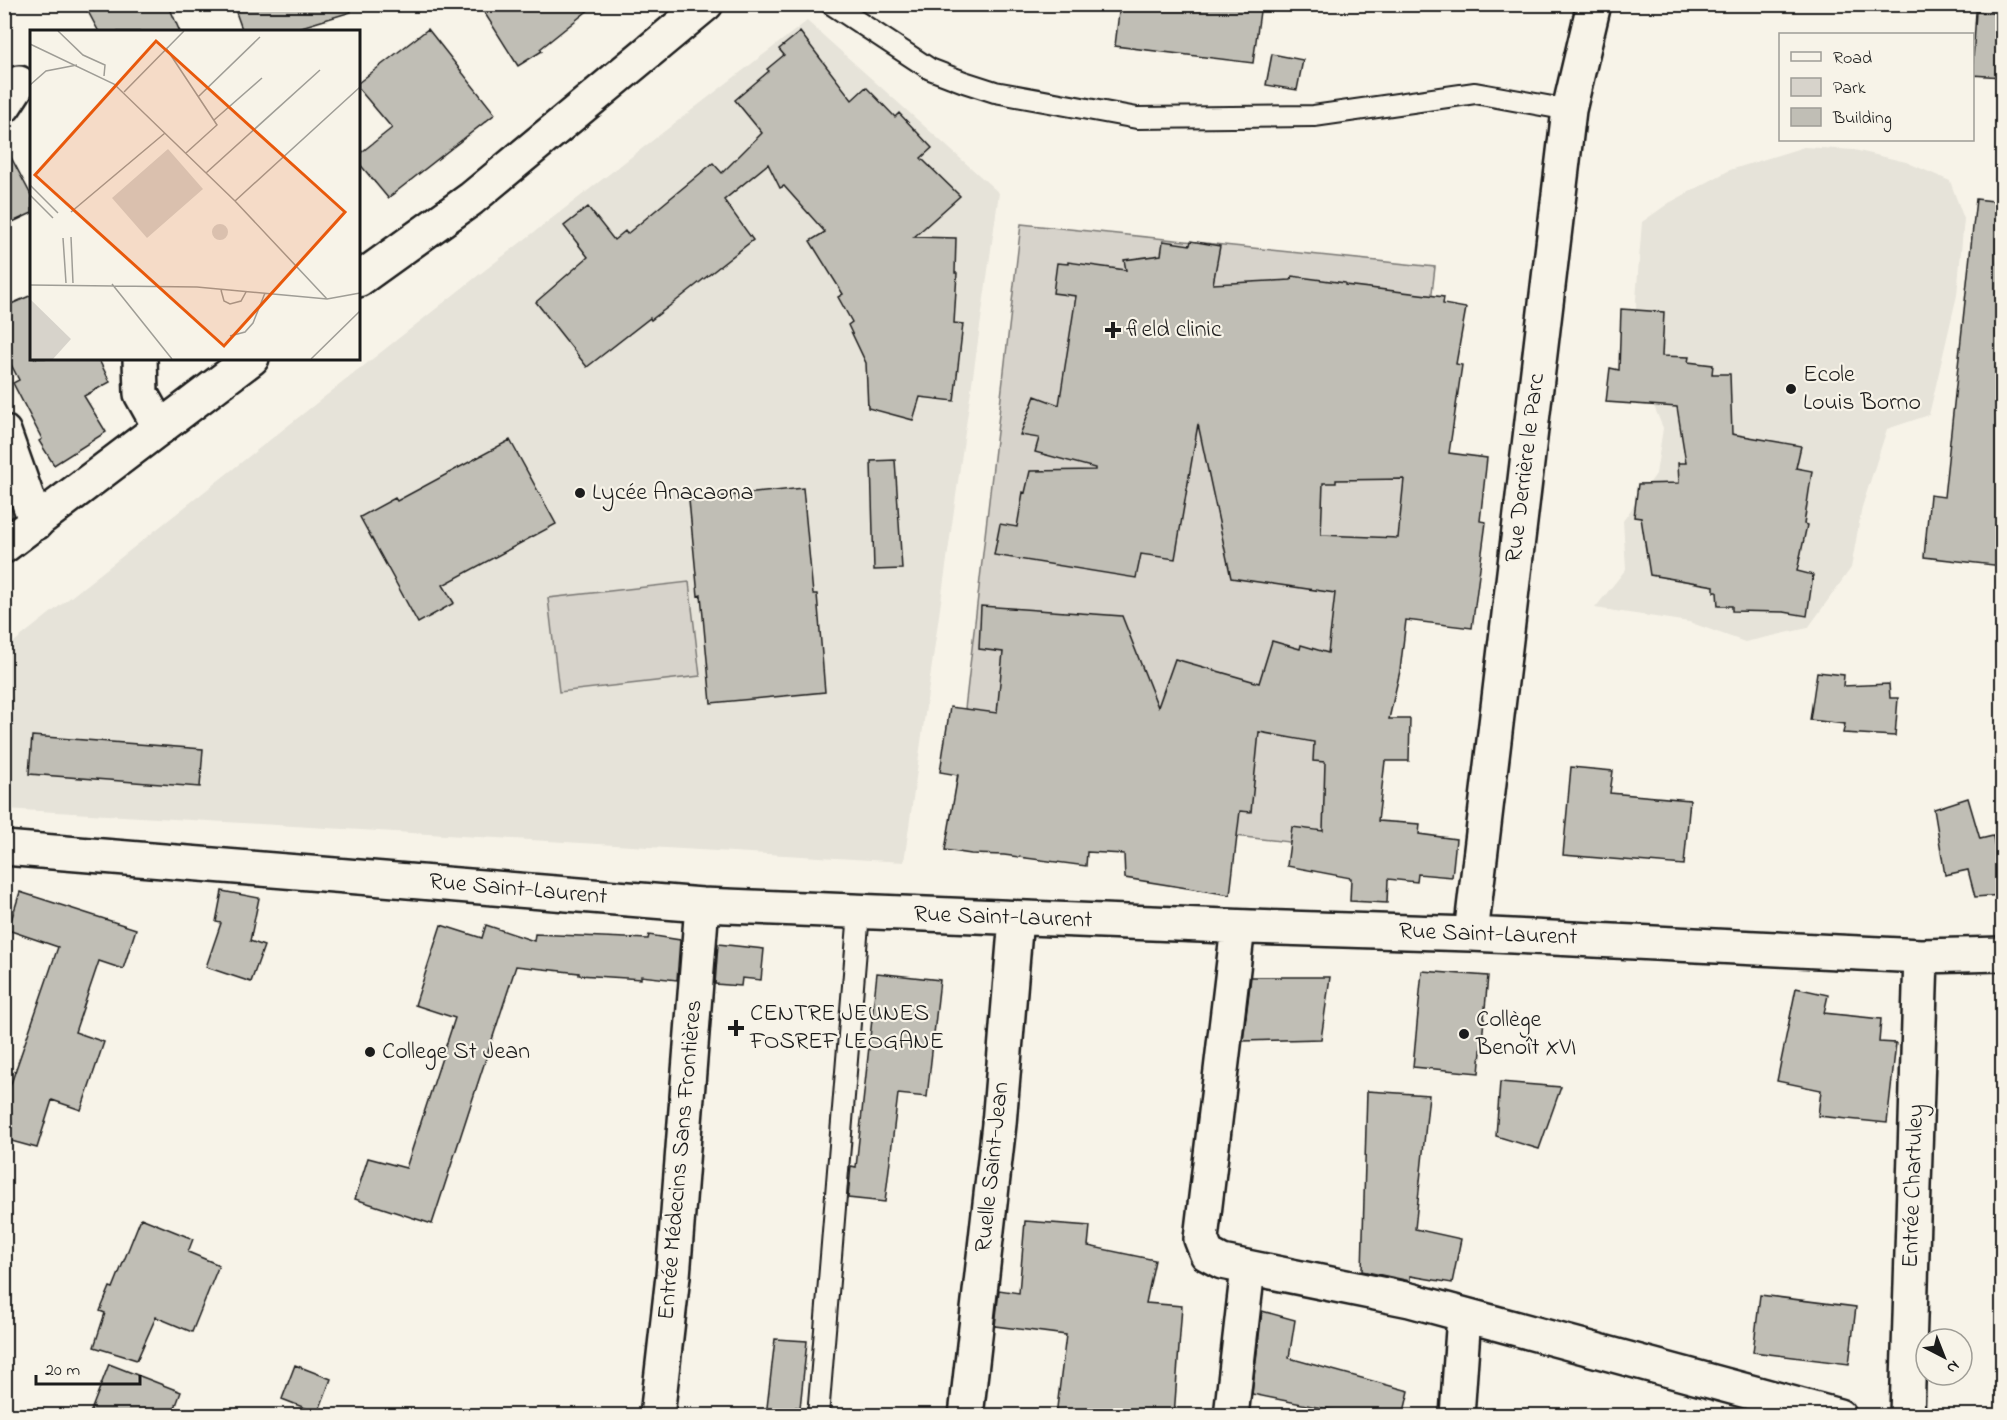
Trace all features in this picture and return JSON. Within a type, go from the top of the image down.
[{"type":"street","points":[[360,279],[471,199],[706,4]]},
{"type":"street","name":"Rue Derrière le Parc","points":[[1471,934],[1569,110],[1594,4]]},
{"type":"street","points":[[140,360],[141,394],[160,428]]},
{"type":"street","points":[[4,546],[249,360]]},
{"type":"street","points":[[4,432],[36,523]]},
{"type":"street","name":"Rue Saint-Laurent","points":[[4,848],[702,905],[1471,934],[1921,956],[2002,954]]},
{"type":"street","name":"Entrée Médecins Sans Frontières","points":[[657,1416],[673,1276],[702,905]]},
{"type":"street","name":"Ruelle Saint-Jean","points":[[966,1416],[999,1124],[1016,918]]},
{"type":"street","points":[[1238,927],[1201,1239],[1207,1254],[1222,1262],[1248,1268],[1410,1300],[1839,1416]]},
{"type":"street","name":"Entrée Chartuley","points":[[1907,1416],[1921,956]]},
{"type":"street","points":[[1231,1416],[1248,1268]]},
{"type":"street","points":[[1457,1416],[1464,1316]]},
{"type":"lane","points":[[831,4],[930,69],[964,82],[995,92],[1137,118],[1314,116],[1475,93],[1569,110]]},
{"type":"lane","points":[[818,1416],[859,912]]},
{"type":"shaded area","name":"Lycée Anacaona","points":[[807,21],[999,193],[904,862],[5,809],[5,649],[480,274]]},
{"type":"shaded area","name":"Ecole Louis Borno","points":[[1804,147],[1854,150],[1906,162],[1950,181],[1964,219],[1957,295],[1929,415],[1887,429],[1862,507],[1851,568],[1808,628],[1745,642],[1689,622],[1595,608],[1626,569],[1623,521],[1656,474],[1663,428],[1636,363],[1636,299],[1642,222],[1669,203],[1730,170]]},
{"type":"green space","points":[[1021,224],[1435,267],[1368,851],[954,804]]},
{"type":"green space","points":[[689,582],[700,676],[559,692],[548,598]]},
{"type":"building","points":[[84,4],[168,4],[179,30],[98,30]]},
{"type":"building","points":[[233,4],[350,4],[351,12],[292,30],[242,30]]},
{"type":"building","points":[[479,4],[596,4],[540,49],[542,51],[518,66]]},
{"type":"building","points":[[1120,4],[1261,4],[1253,63],[1115,46]]},
{"type":"building","points":[[1976,12],[2002,14],[2002,77],[1974,75]]},
{"type":"building","points":[[428,29],[495,114],[388,198],[360,164],[360,153],[392,128],[360,90],[360,81]]},
{"type":"building","points":[[800,32],[852,100],[866,87],[895,117],[899,113],[932,148],[921,158],[960,196],[914,237],[956,238],[955,273],[957,273],[954,323],[963,324],[954,401],[920,397],[913,420],[868,408],[866,363],[848,325],[852,322],[838,297],[843,294],[810,241],[825,232],[784,186],[780,188],[768,164],[724,200],[753,240],[587,367],[536,302],[588,257],[564,226],[588,207],[614,240],[625,231],[627,234],[713,163],[722,173],[762,133],[735,100],[769,71],[767,69],[784,55],[779,49]]},
{"type":"building","points":[[1272,54],[1303,60],[1297,90],[1266,85]]},
{"type":"building","points":[[4,144],[30,193],[30,214],[4,226]]},
{"type":"building","points":[[1976,199],[2002,202],[2002,566],[1924,557],[1930,495],[1944,497]]},
{"type":"building","points":[[1163,241],[1190,245],[1191,241],[1220,246],[1213,284],[1291,280],[1292,276],[1444,297],[1443,304],[1466,308],[1456,364],[1462,365],[1449,453],[1487,458],[1480,521],[1486,522],[1472,628],[1406,620],[1400,671],[1389,719],[1410,719],[1409,761],[1385,761],[1378,821],[1420,824],[1419,834],[1456,839],[1452,877],[1418,874],[1417,882],[1388,879],[1387,903],[1350,901],[1351,878],[1287,866],[1292,827],[1323,831],[1325,762],[1313,761],[1314,742],[1259,732],[1251,812],[1240,811],[1230,895],[1125,878],[1124,854],[1087,852],[1086,866],[945,850],[958,775],[940,772],[950,707],[997,713],[1003,652],[979,649],[981,606],[1122,616],[1158,707],[1175,659],[1259,683],[1272,641],[1300,649],[1301,645],[1328,653],[1335,593],[1231,578],[1198,424],[1175,559],[1141,554],[1136,578],[994,555],[1000,524],[1017,527],[1023,492],[1025,493],[1030,471],[1095,470],[1095,468],[1035,452],[1039,438],[1020,435],[1035,396],[1059,405],[1076,296],[1053,293],[1057,263],[1068,264],[1068,262],[1126,270],[1124,260],[1161,255]],"holes":[[[1404,479],[1398,538],[1321,535],[1323,483],[1336,483],[1336,480]]]},
{"type":"building","points":[[30,296],[30,360],[99,360],[110,382],[84,396],[106,432],[54,465],[39,441],[42,439],[13,383],[19,380],[4,351],[4,307]]},
{"type":"building","points":[[1621,309],[1664,312],[1662,356],[1689,357],[1688,362],[1713,365],[1712,374],[1730,374],[1732,434],[1801,446],[1796,468],[1812,471],[1804,524],[1807,525],[1797,571],[1813,575],[1807,616],[1784,612],[1732,611],[1732,606],[1718,606],[1714,586],[1650,575],[1641,518],[1634,517],[1638,484],[1679,483],[1678,463],[1686,463],[1677,407],[1606,402],[1610,368],[1619,370]]},
{"type":"building","points":[[510,440],[556,524],[443,585],[454,603],[418,623],[360,517],[395,498],[397,501]]},
{"type":"building","points":[[895,460],[902,569],[874,570],[871,461]]},
{"type":"building","points":[[803,488],[813,594],[817,594],[825,692],[711,703],[689,500]]},
{"type":"building","points":[[1817,672],[1844,675],[1843,686],[1889,684],[1890,698],[1898,698],[1895,736],[1843,733],[1845,724],[1810,720]]},
{"type":"building","points":[[32,736],[203,749],[200,787],[29,774]]},
{"type":"building","points":[[1571,767],[1613,771],[1610,793],[1690,800],[1684,865],[1563,855]]},
{"type":"building","points":[[1968,798],[1980,839],[1993,836],[2002,895],[1975,897],[1968,870],[1945,875],[1934,809]]},
{"type":"building","points":[[222,891],[259,898],[250,941],[264,946],[251,982],[206,967],[221,923],[216,922]]},
{"type":"building","points":[[20,892],[136,929],[123,969],[99,961],[75,1032],[104,1042],[81,1110],[52,1100],[37,1148],[4,1139],[4,1104],[58,947],[8,930]]},
{"type":"building","points":[[441,925],[482,938],[486,925],[534,941],[535,934],[648,939],[649,935],[680,940],[677,980],[641,976],[641,979],[579,975],[579,973],[516,966],[432,1224],[355,1199],[368,1158],[406,1168],[455,1018],[415,1005]]},
{"type":"building","points":[[718,944],[764,949],[761,980],[742,978],[741,986],[715,984]]},
{"type":"building","points":[[1422,971],[1488,976],[1479,1073],[1413,1067]]},
{"type":"building","points":[[877,973],[940,980],[927,1097],[898,1094],[885,1202],[848,1198],[851,1166],[856,1167]]},
{"type":"building","points":[[1251,977],[1330,977],[1321,1039],[1243,1041]]},
{"type":"building","points":[[1796,988],[1828,995],[1824,1013],[1881,1019],[1879,1042],[1896,1043],[1887,1123],[1818,1116],[1821,1090],[1777,1081]]},
{"type":"building","points":[[1500,1082],[1561,1087],[1539,1149],[1496,1136]]},
{"type":"building","points":[[1367,1091],[1429,1095],[1415,1229],[1461,1239],[1452,1283],[1410,1276],[1410,1281],[1362,1271]]},
{"type":"building","points":[[141,1218],[193,1239],[188,1252],[219,1265],[192,1332],[156,1317],[137,1360],[94,1347],[105,1313],[100,1311],[110,1287],[113,1288]]},
{"type":"building","points":[[1025,1221],[1090,1226],[1088,1246],[1155,1260],[1146,1303],[1182,1306],[1174,1416],[1056,1416],[1066,1335],[995,1326],[999,1290],[1019,1293]]},
{"type":"building","points":[[1760,1295],[1856,1307],[1849,1364],[1753,1352]]},
{"type":"building","points":[[1262,1311],[1295,1320],[1289,1358],[1409,1391],[1403,1416],[1362,1416],[1252,1394]]},
{"type":"building","points":[[775,1339],[807,1341],[800,1408],[796,1407],[796,1416],[766,1416]]},
{"type":"building","points":[[109,1364],[181,1392],[172,1416],[89,1416]]},
{"type":"building","points":[[295,1365],[331,1379],[318,1413],[282,1399]]},
{"type":"place","name":"field clinic","points":[[1113,330]]},
{"type":"place","name":"Ecole Louis Borno","points":[[1791,389]]},
{"type":"place","name":"Lycée Anacaona","points":[[580,493]]},
{"type":"place","name":"CENTRE JEUNES FOSREF LEOGANE","points":[[736,1028]]},
{"type":"place","name":"Collège Benoît XVI","points":[[1464,1034]]},
{"type":"place","name":"College St Jean","points":[[370,1052]]}]
